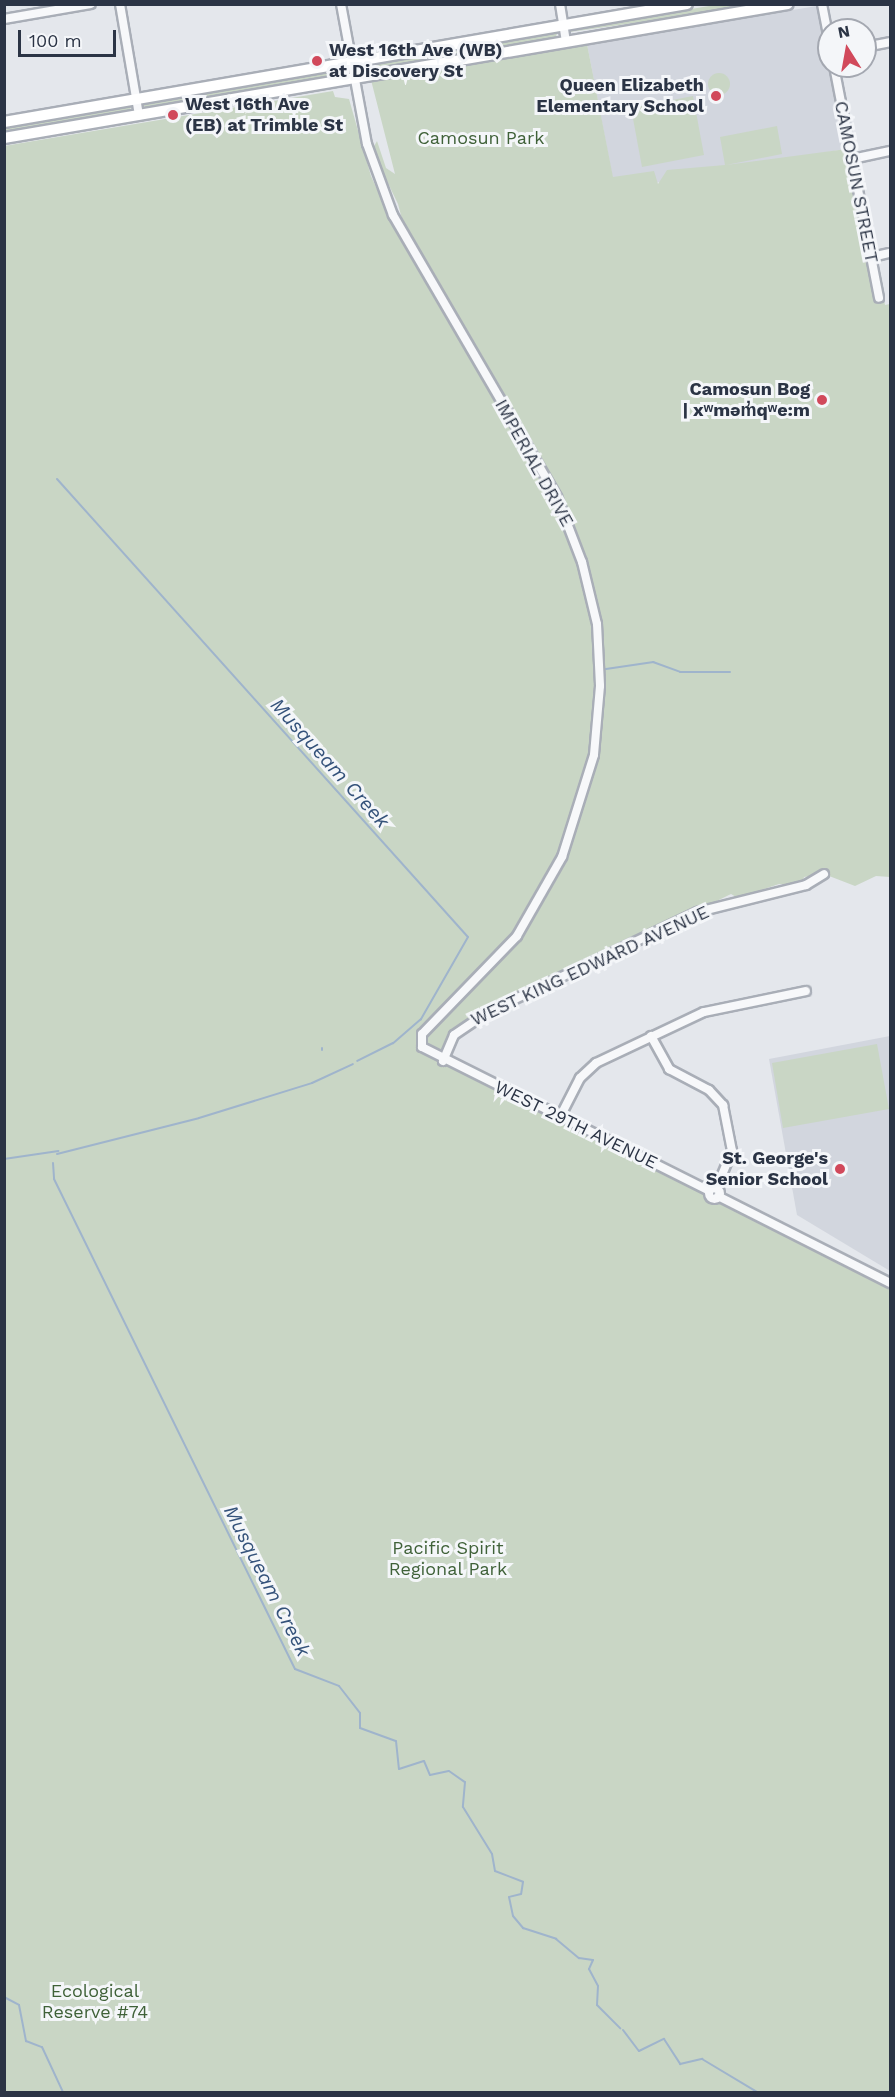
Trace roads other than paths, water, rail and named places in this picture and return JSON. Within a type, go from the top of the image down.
[{"type":"main road","points":[[4,122],[687,4]]},
{"type":"main road","points":[[4,138],[783,5]]},
{"type":"street","points":[[4,19],[91,4]]},
{"type":"street","points":[[120,4],[139,115]]},
{"type":"street","points":[[341,4],[353,79]]},
{"type":"street","points":[[560,4],[566,42]]},
{"type":"street","name":"CAMOSUN STREET","points":[[836,78],[879,298]]},
{"type":"street","name":"IMPERIAL DRIVE","points":[[353,79],[367,144],[393,215],[557,497],[582,562],[597,624],[600,710],[576,823],[538,905],[517,936],[422,1034],[422,1047],[443,1061]]},
{"type":"street","points":[[852,159],[891,152]]},
{"type":"street","points":[[872,257],[891,253]]},
{"type":"street","name":"WEST KING EDWARD AVENUE","points":[[443,1061],[454,1035],[488,1012],[698,912],[806,885],[824,874]]},
{"type":"street","points":[[560,1117],[588,1068],[704,1012],[806,991]]},
{"type":"street","points":[[651,1036],[669,1069],[723,1105],[732,1151],[715,1192]]},
{"type":"street","name":"WEST 29TH AVENUE","points":[[443,1061],[715,1192],[891,1283]]},
{"type":"waterway","name":"Musqueam Creek","points":[[57,479],[468,937],[421,1019],[393,1043],[357,1061]]},
{"type":"waterway","points":[[606,669],[653,662],[680,672],[730,672]]},
{"type":"waterway","name":"Musqueam Creek","points":[[57,1154],[199,1118],[312,1083],[353,1064]]},
{"type":"waterway","points":[[4,1159],[58,1151]]},
{"type":"waterway","name":"Musqueam Creek","points":[[53,1163],[54,1179],[295,1669],[339,1686],[360,1713],[360,1728],[396,1741],[399,1769],[424,1761],[430,1775],[449,1771],[465,1782],[463,1807],[492,1854],[495,1871],[523,1882],[521,1894],[509,1897],[513,1916],[523,1928],[556,1939],[579,1958],[593,1960],[589,1969],[598,1986],[597,2005],[620,2028]]},
{"type":"waterway","points":[[4,1997],[19,2005],[26,2041],[42,2047],[63,2092]]},
{"type":"waterway","name":"Musqueam Creek","points":[[623,2030],[639,2051],[664,2039],[680,2064],[702,2059],[757,2092]]},
{"type":"place","name":"West 16th Ave (WB) at Discovery St","points":[[317,61]]},
{"type":"place","name":"Queen Elizabeth Elementary School","points":[[716,96]]},
{"type":"place","name":"West 16th Ave (EB) at Trimble St","points":[[173,115]]},
{"type":"place","name":"Camosun Bog | xʷməm̓qʷe:m","points":[[822,400]]},
{"type":"place","name":"St. George's Senior School","points":[[840,1169]]},
{"type":"park label","name":"Camosun Park","points":[[481,138]]},
{"type":"park label","name":"Pacific Spirit Regional Park","points":[[448,1559]]},
{"type":"park label","name":"Ecological Reserve #74","points":[[95,2002]]}]
